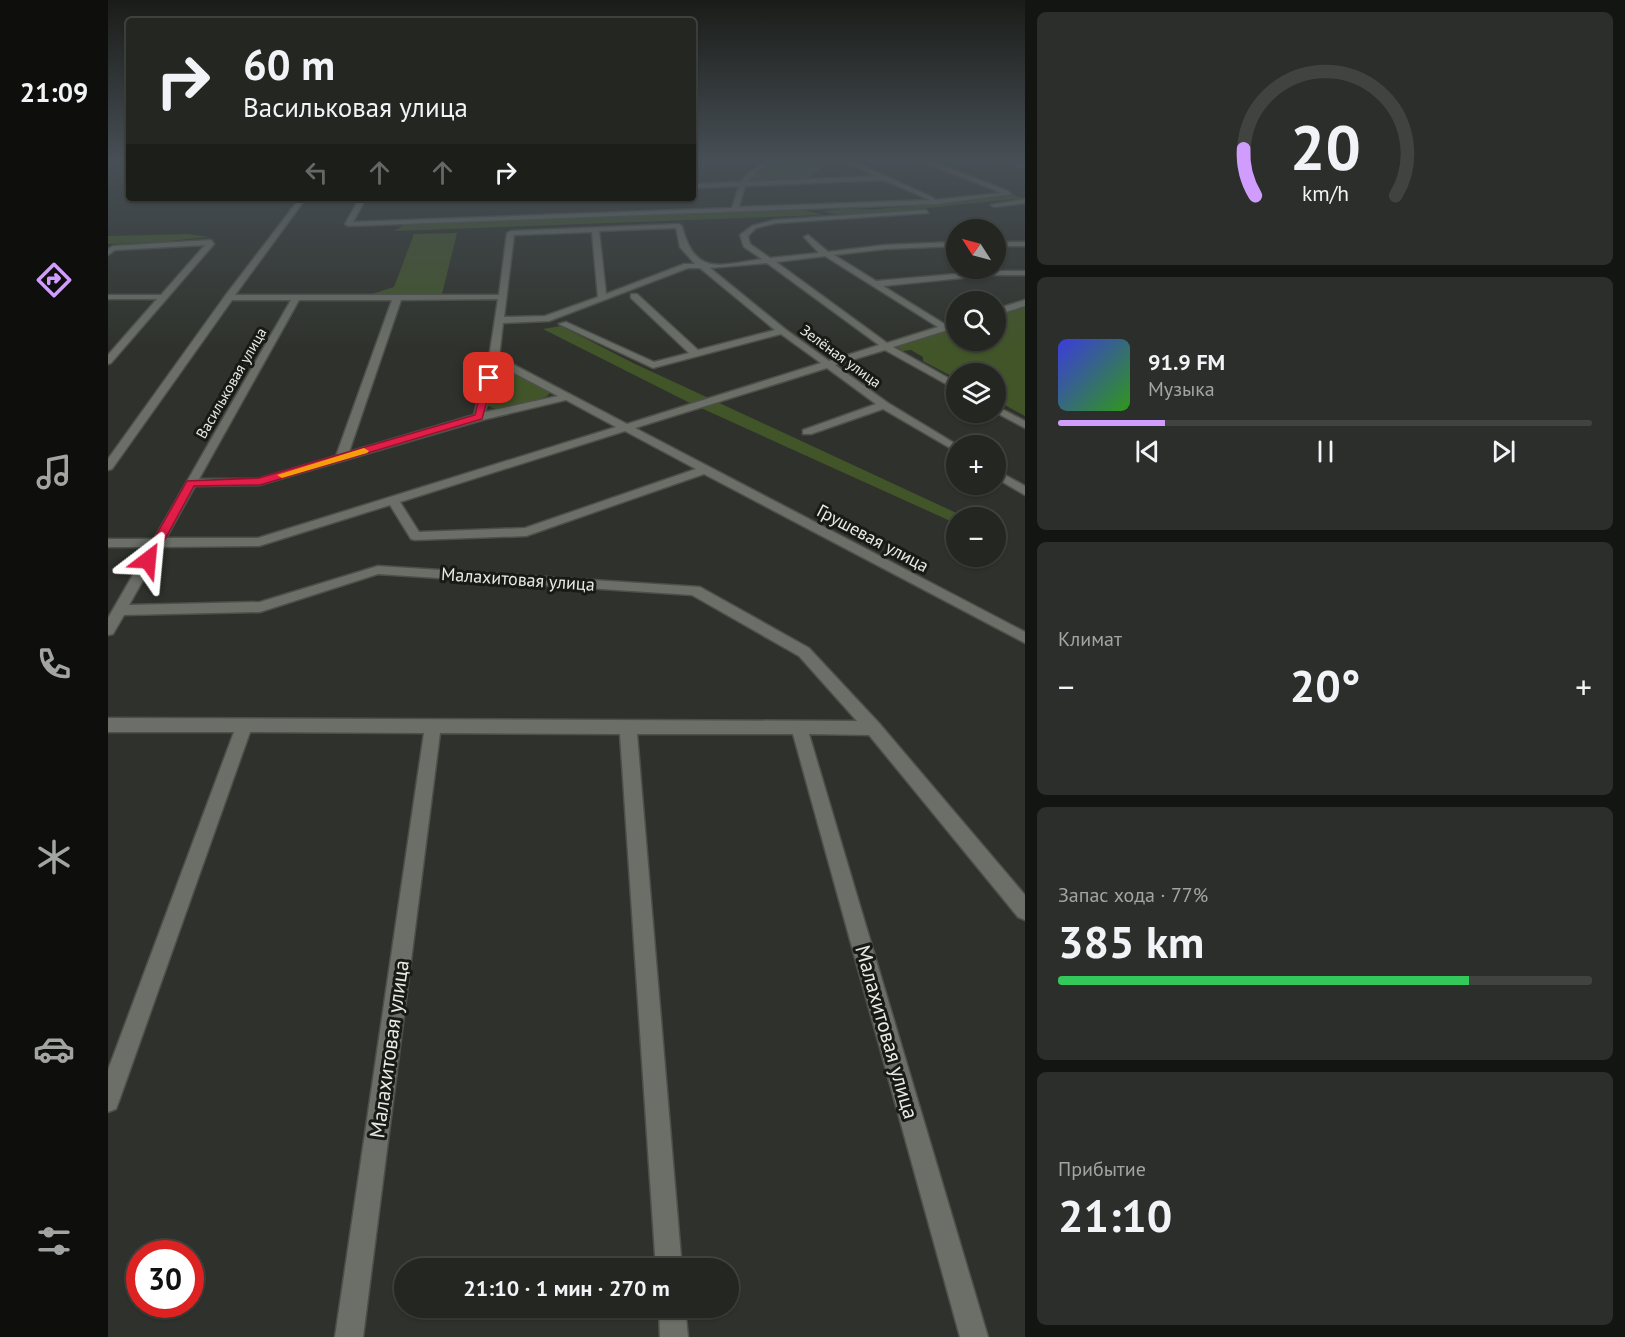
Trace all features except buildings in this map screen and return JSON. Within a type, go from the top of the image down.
[{"type":"street","points":[[108,467],[285,222]]},
{"type":"street","points":[[349,222],[348,224],[389,222]]},
{"type":"street","points":[[770,222],[754,226],[744,235],[747,245],[885,346],[946,381]]},
{"type":"street","points":[[479,417],[494,358],[511,233],[679,226],[684,247],[702,266]]},
{"type":"street","points":[[595,230],[602,298]]},
{"type":"street","points":[[808,237],[828,255],[945,328]]},
{"type":"street","points":[[108,253],[113,248],[211,242],[108,361]]},
{"type":"street","points":[[499,320],[546,319],[687,266],[727,266],[885,247],[946,244]]},
{"type":"street","points":[[1006,244],[1025,244]]},
{"type":"street","name":"Зелёная улица","points":[[702,266],[828,366],[884,405],[946,442]]},
{"type":"street","points":[[875,284],[991,273],[1025,273]]},
{"type":"street","points":[[341,458],[398,296]]},
{"type":"street","points":[[634,296],[696,354]]},
{"type":"street","points":[[108,297],[164,297]]},
{"type":"street","name":"Васильковая улица","points":[[158,543],[297,297]]},
{"type":"street","points":[[228,298],[502,297]]},
{"type":"street","points":[[1006,309],[1025,303]]},
{"type":"street","name":"Зелёная улица","points":[[563,324],[653,365],[782,331]]},
{"type":"street","points":[[108,543],[259,542],[945,328]]},
{"type":"street","points":[[108,343],[124,343]]},
{"type":"street","name":"Грушевая улица","points":[[494,358],[1025,638]]},
{"type":"street","points":[[191,483],[260,482],[479,417],[567,397]]},
{"type":"street","name":"Зелёная улица","points":[[807,432],[884,405]]},
{"type":"street","points":[[1006,415],[1025,425]]},
{"type":"street","points":[[393,500],[416,536],[526,532],[704,470]]},
{"type":"street","points":[[1006,479],[1025,491]]},
{"type":"street","points":[[108,630],[158,543]]},
{"type":"street","name":"Малахитовая улица","points":[[119,610],[260,607],[378,570],[695,590],[804,652],[873,728],[1025,910]]},
{"type":"street","points":[[108,725],[873,728]]},
{"type":"street","points":[[108,1101],[244,726]]},
{"type":"street","name":"Малахитовая улица","points":[[349,1337],[434,726]]},
{"type":"street","points":[[628,727],[668,1258]]},
{"type":"street","name":"Малахитовая улица","points":[[799,728],[974,1337]]},
{"type":"street","points":[[673,1318],[674,1337]]},
{"type":"green space","points":[[469,222],[625,222],[394,231],[404,225]]},
{"type":"green space","points":[[457,233],[442,294],[372,294],[394,287],[414,234]]},
{"type":"green space","points":[[188,234],[209,237],[108,244],[108,236]]},
{"type":"green space","points":[[1025,307],[1025,416],[1006,406],[1006,363],[946,363],[946,373],[923,361],[923,357],[911,350],[902,351],[897,347],[946,331],[946,351],[1006,351],[1006,313]]},
{"type":"green space","points":[[561,326],[633,363],[946,508],[946,519],[690,403],[543,329]]},
{"type":"green space","points":[[498,368],[507,368],[549,389],[550,393],[546,397],[515,406],[492,408],[487,405],[492,372]]},
{"type":"slow traffic","points":[[282,475],[364,451]]},
{"type":"route","points":[[148,560],[191,483],[260,482],[479,417],[489,378]]}]
